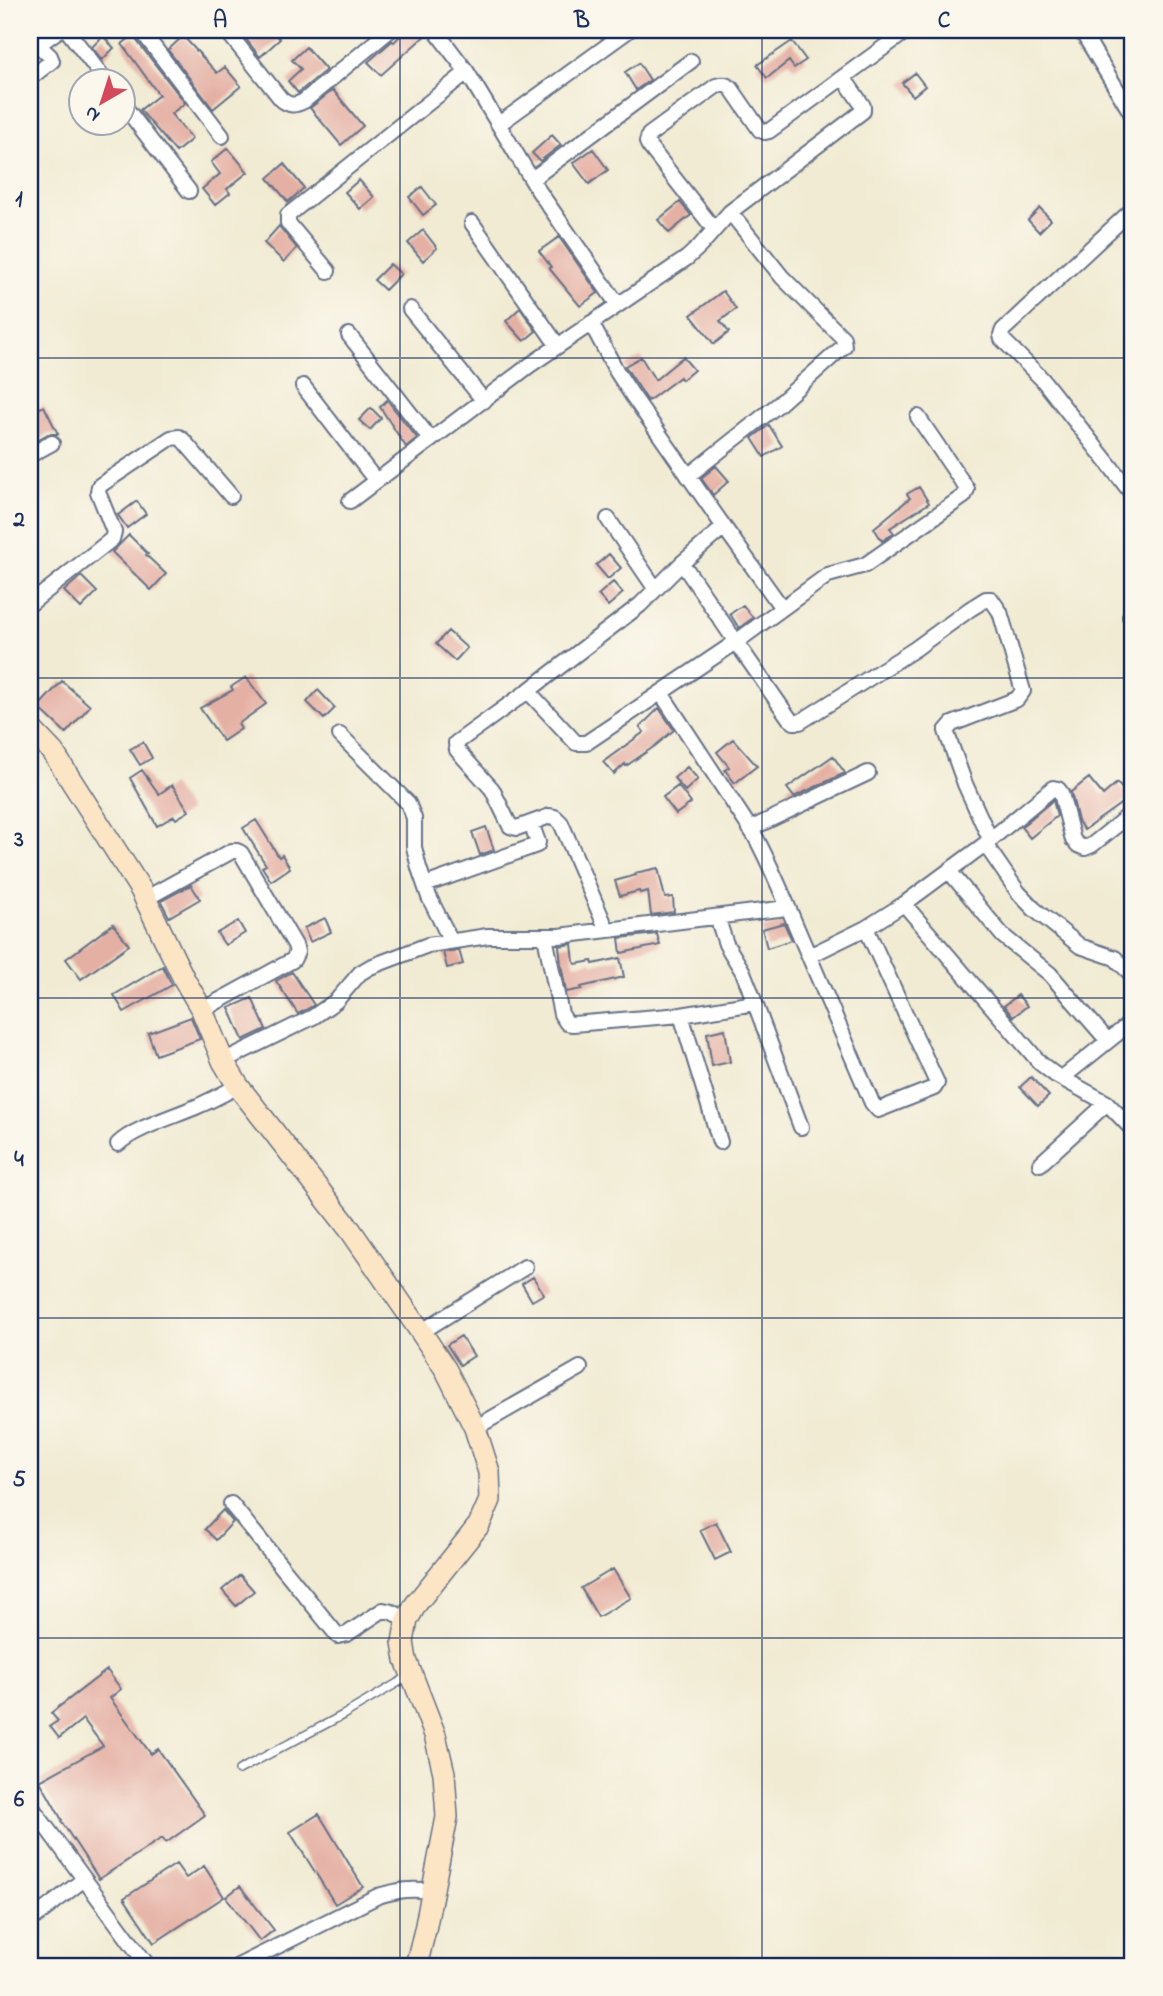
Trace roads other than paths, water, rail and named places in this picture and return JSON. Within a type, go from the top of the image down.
[{"type":"street","points":[[30,78],[52,61],[34,42],[59,30]]},
{"type":"street","points":[[67,30],[94,66]]},
{"type":"street","points":[[141,30],[222,136]]},
{"type":"street","points":[[226,30],[281,99],[287,104],[297,105],[390,30]]},
{"type":"street","points":[[435,30],[467,72],[538,190],[618,305]]},
{"type":"street","points":[[499,124],[629,30]]},
{"type":"street","points":[[1081,30],[1133,116]]},
{"type":"street","points":[[715,229],[649,146],[649,135],[721,85],[731,88],[756,126],[765,132],[905,32]]},
{"type":"street","points":[[532,179],[691,61]]},
{"type":"street","points":[[328,271],[288,223],[288,215],[467,72]]},
{"type":"street","points":[[350,500],[558,346],[687,258],[730,212],[863,111],[863,106],[844,77]]},
{"type":"street","points":[[136,121],[189,191]]},
{"type":"street","points":[[1133,209],[1000,335],[1042,379],[1133,495]]},
{"type":"street","points":[[688,476],[779,404],[844,346],[843,338],[782,277],[730,212]]},
{"type":"street","points":[[472,223],[558,346]]},
{"type":"street","points":[[410,309],[484,401]]},
{"type":"street","points":[[591,323],[624,384],[782,608]]},
{"type":"street","points":[[349,335],[431,440]]},
{"type":"street","points":[[303,386],[376,481]]},
{"type":"street","points":[[528,691],[576,743],[591,740],[736,642],[828,575],[853,570],[875,559],[964,496],[967,489],[918,417]]},
{"type":"street","points":[[30,604],[112,539],[114,531],[98,492],[100,486],[171,438],[179,437],[183,440],[231,496]]},
{"type":"street","points":[[30,455],[52,443]]},
{"type":"street","points":[[608,519],[655,588]]},
{"type":"street","points":[[607,930],[561,823],[550,816],[517,828],[510,826],[492,789],[456,747],[456,743],[640,605],[681,563],[724,527]]},
{"type":"street","points":[[681,563],[794,722],[800,722],[925,642],[970,609],[986,599],[991,599],[1000,612],[1023,685],[1021,695],[1017,699],[952,724],[946,731],[965,785],[988,842],[1018,891],[1034,909],[1080,946],[1115,958],[1133,976]]},
{"type":"street","points":[[661,693],[768,861],[874,1107],[878,1110],[934,1088],[937,1083],[866,928]]},
{"type":"street","points":[[30,728],[53,752],[145,899],[202,1010],[223,1061],[238,1086],[351,1231],[446,1370],[475,1428],[489,1472],[490,1500],[479,1525],[416,1604],[407,1620],[403,1642],[406,1660],[435,1735],[444,1773],[447,1817],[416,1966]]},
{"type":"street","points":[[341,735],[413,811],[414,847],[425,886],[451,941]]},
{"type":"street","points":[[750,829],[868,773]]},
{"type":"street","points":[[809,956],[866,928],[904,904],[988,842],[1053,788],[1061,793],[1073,840],[1085,848],[1133,812]]},
{"type":"street","points":[[425,886],[537,845],[531,823]]},
{"type":"street","points":[[145,899],[237,850],[295,945],[297,951],[293,960],[202,1010]]},
{"type":"street","points":[[949,871],[1003,936],[1050,974],[1108,1041]]},
{"type":"street","points":[[904,904],[1040,1063],[1107,1103],[1133,1130]]},
{"type":"street","points":[[223,1061],[313,1017],[336,1002],[360,973],[370,967],[428,945],[488,936],[545,937],[787,908]]},
{"type":"street","points":[[717,917],[726,944],[743,972],[801,1127]]},
{"type":"street","points":[[545,937],[561,1014],[567,1023],[681,1014],[755,1003]]},
{"type":"street","points":[[681,1014],[720,1142]]},
{"type":"street","points":[[1062,1078],[1133,1021]]},
{"type":"street","points":[[118,1144],[139,1130],[201,1105],[238,1086]]},
{"type":"street","points":[[1040,1164],[1107,1103]]},
{"type":"street","points":[[421,1332],[525,1267]]},
{"type":"street","points":[[475,1428],[580,1368]]},
{"type":"street","points":[[231,1504],[338,1636],[347,1634],[383,1610],[407,1620]]},
{"type":"street","points":[[30,1805],[148,1966]]},
{"type":"street","points":[[30,1921],[83,1880]]},
{"type":"street","points":[[238,1966],[379,1896],[414,1888],[432,1891]]},
{"type":"lane","points":[[239,1770],[412,1675]]}]
